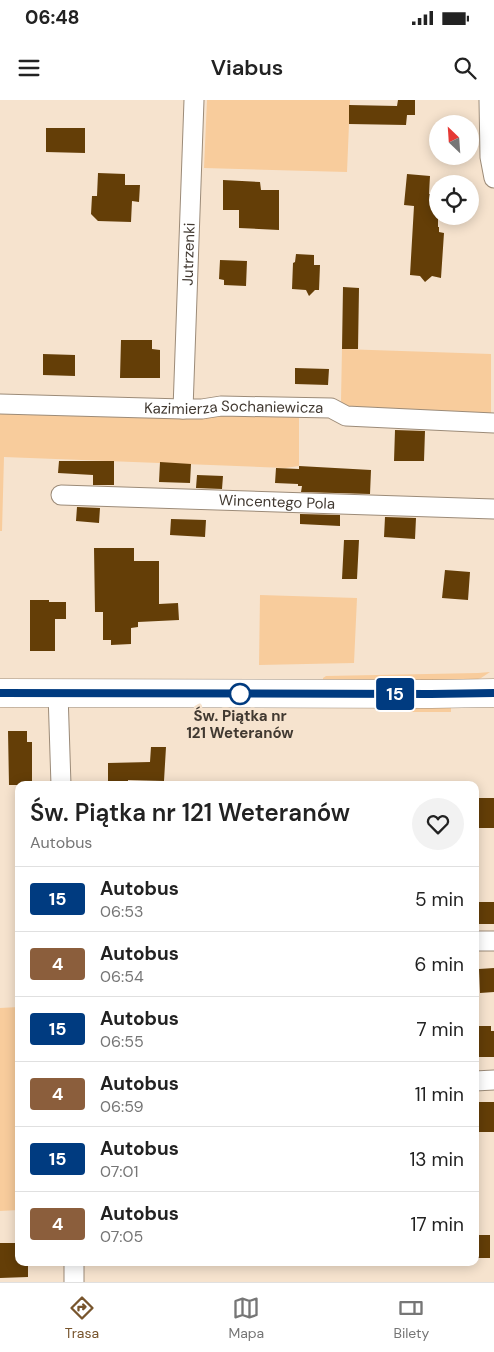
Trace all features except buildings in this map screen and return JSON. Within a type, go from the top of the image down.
[{"type":"street","name":"Jutrzenki","points":[[182,409],[194,100]]},
{"type":"street","points":[[489,100],[490,158],[494,178]]},
{"type":"street","name":"Kazimierza Sochaniewicza","points":[[0,404],[182,409],[202,409],[221,406],[331,408],[346,416],[494,423]]},
{"type":"street","name":"Wincentego Pola","points":[[61,495],[494,509]]},
{"type":"street","points":[[0,693],[431,694],[494,692]]},
{"type":"street","points":[[58,693],[61,781]]},
{"type":"street","points":[[479,941],[494,941]]},
{"type":"street","points":[[479,1081],[494,1080]]},
{"type":"street","points":[[74,1266],[74,1282]]},
{"type":"shaded area","points":[[207,100],[350,100],[347,172],[204,168]]},
{"type":"shaded area","points":[[342,349],[491,354],[491,417],[346,410],[341,401]]},
{"type":"shaded area","points":[[0,412],[220,412],[299,415],[299,466],[285,468],[4,457],[2,531],[0,531]]},
{"type":"shaded area","points":[[260,595],[357,598],[354,663],[259,665]]},
{"type":"shaded area","points":[[490,672],[475,680],[323,682],[323,678],[326,676]]},
{"type":"shaded area","points":[[451,706],[451,712],[391,712],[391,707]]},
{"type":"shaded area","points":[[15,1007],[15,1210],[0,1211],[0,1008]]},
{"type":"bus line","name":"15","points":[[0,693],[494,693]]},
{"type":"place","name":"Św. Piątka nr 121 Weteranów","points":[[240,694]]}]
